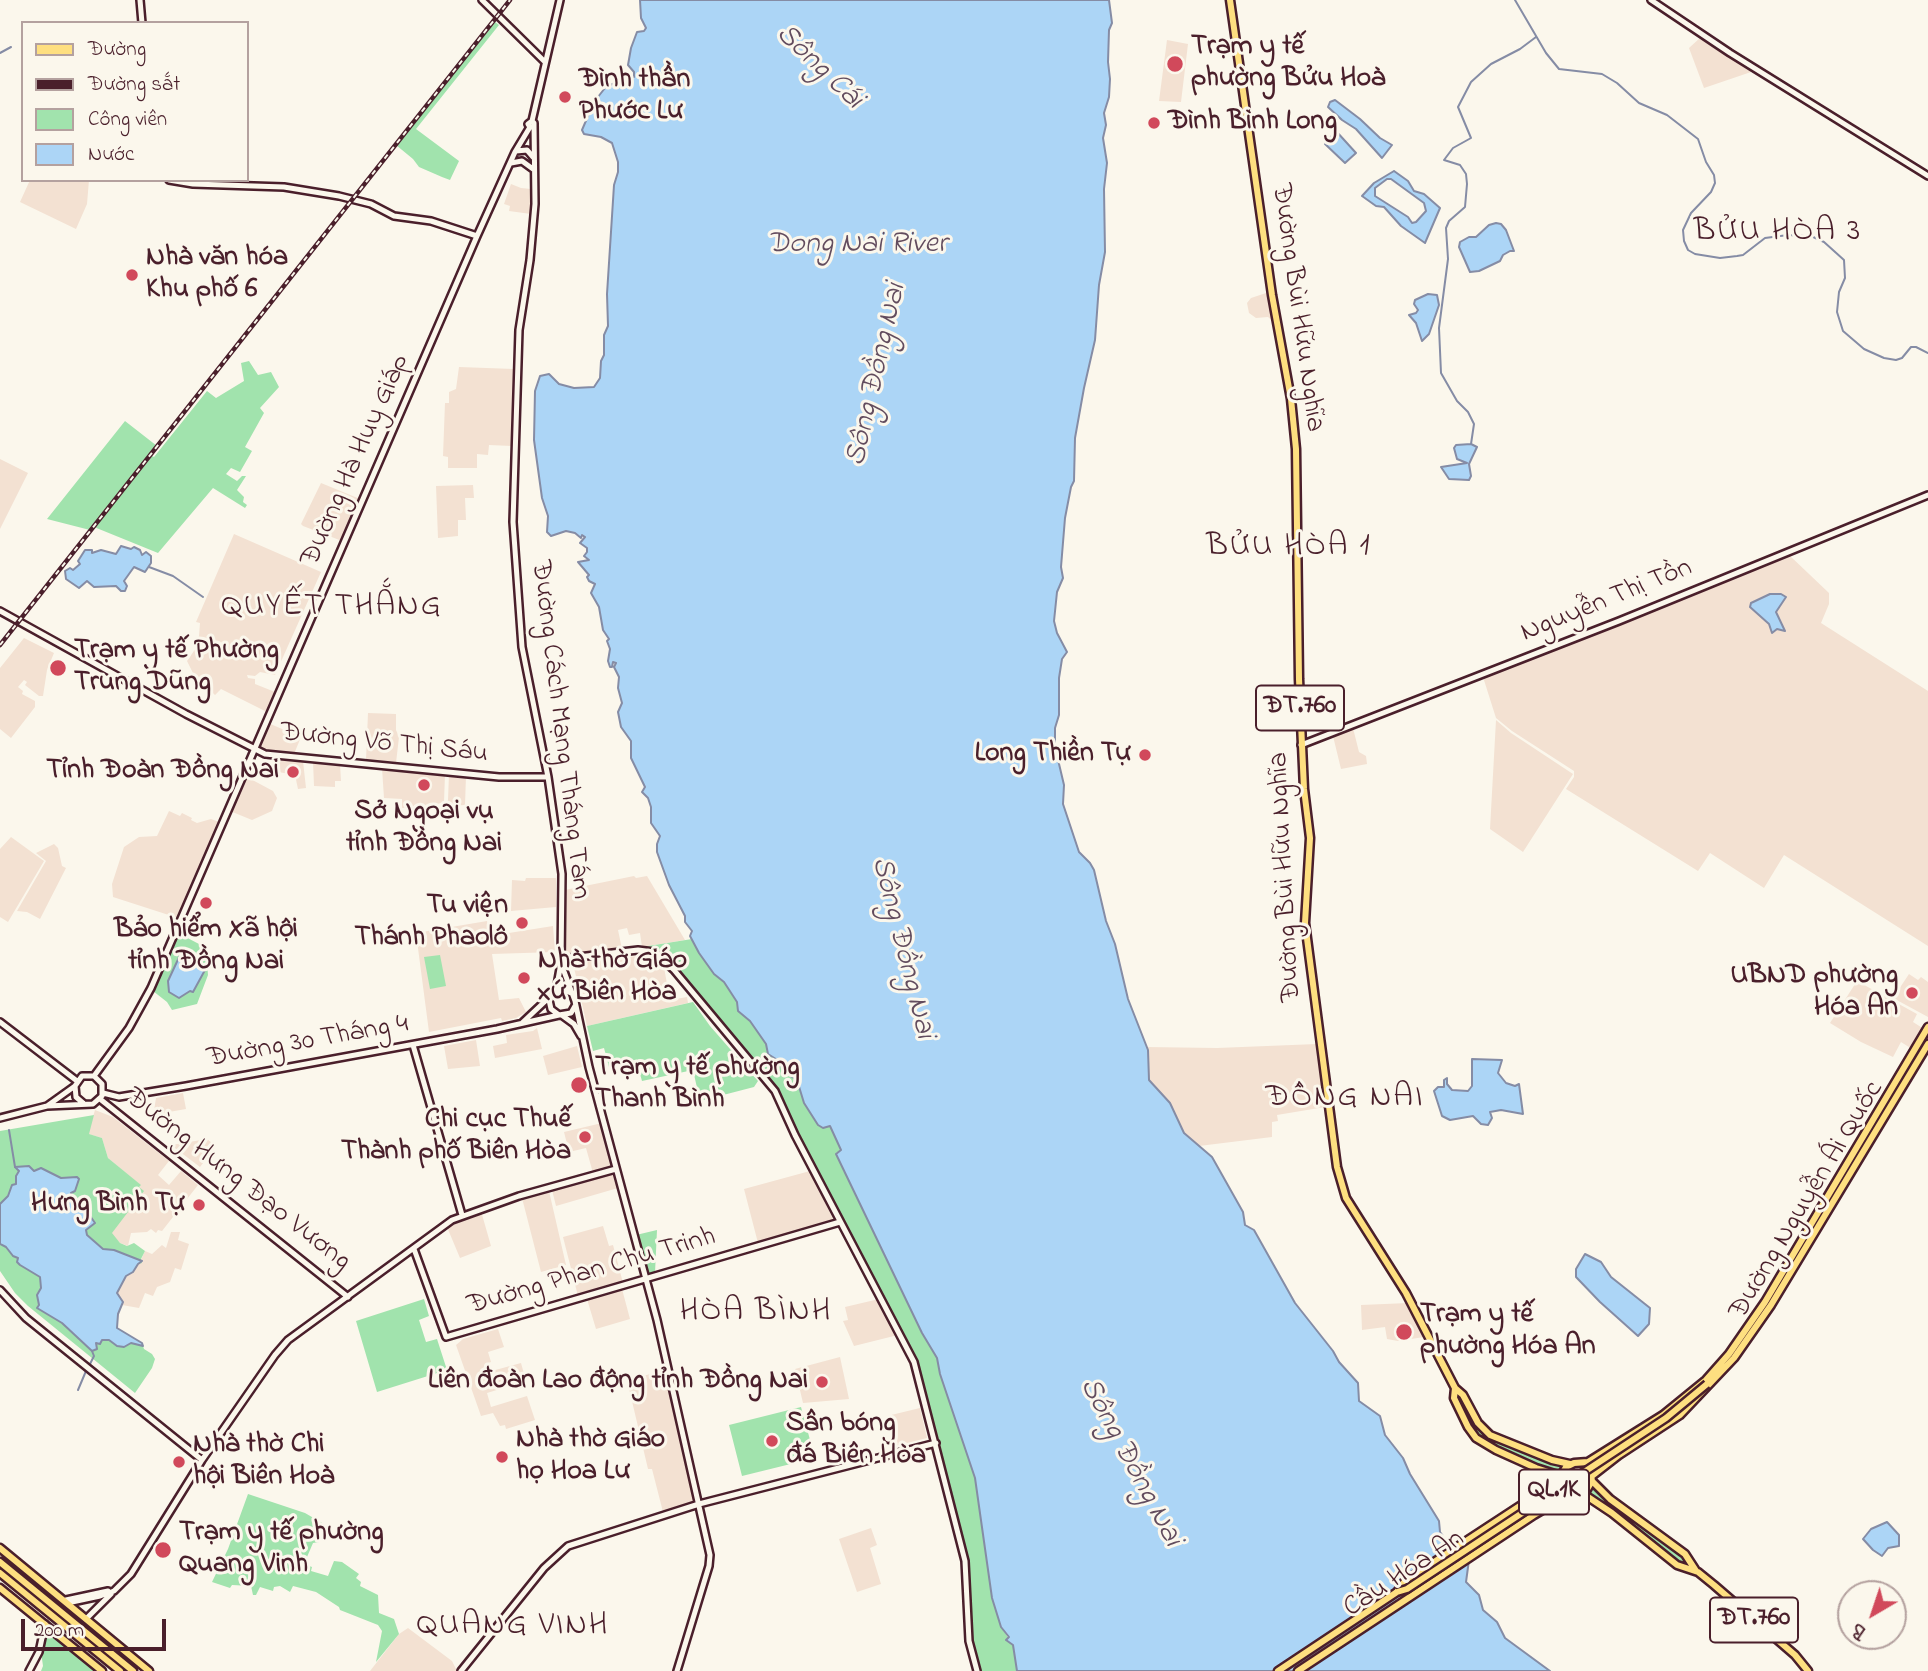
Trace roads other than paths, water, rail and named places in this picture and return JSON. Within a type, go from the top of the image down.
[{"type":"main road","points":[[140,0],[142,21]]},
{"type":"main road","points":[[482,0],[544,61]]},
{"type":"main road","name":"Đường Hà Huy Giáp","points":[[94,1076],[129,1028],[150,990],[514,152],[532,125],[559,0]]},
{"type":"main road","name":"Đường Bùi Hữu Nghĩa","points":[[1230,0],[1272,295],[1291,399],[1296,449],[1301,745],[1310,838],[1307,948],[1336,1167],[1346,1198],[1406,1293],[1455,1388],[1463,1395],[1478,1423],[1490,1434],[1552,1460],[1570,1464]]},
{"type":"main road","points":[[1651,0],[1730,53],[1928,176]]},
{"type":"main road","name":"Đường Cách Mạng Tháng Tám","points":[[532,125],[534,227],[520,319],[517,361],[513,522],[522,647],[528,689],[548,777],[562,874],[561,961],[556,991]]},
{"type":"main road","points":[[514,152],[527,150],[533,157]]},
{"type":"main road","points":[[510,164],[522,161],[533,169]]},
{"type":"main road","points":[[180,182],[284,187],[339,195],[371,204],[394,216],[432,221],[477,236]]},
{"type":"main road","name":"Nguyễn Thị Tồn","points":[[1301,745],[1619,621],[1928,495]]},
{"type":"main road","name":"Đường Võ Thị Sáu","points":[[0,611],[253,750],[270,755],[499,777],[548,777]]},
{"type":"main road","points":[[561,961],[646,949],[664,960],[775,1091],[840,1222],[911,1354],[967,1570],[969,1642],[977,1671]]},
{"type":"main road","name":"Đường Cách Mạng Tháng Tám","points":[[561,961],[571,993]]},
{"type":"main road","points":[[520,1025],[556,991],[571,993],[646,1278],[710,1558],[677,1671]]},
{"type":"main road","points":[[549,1000],[551,1009],[574,1024],[582,1039]]},
{"type":"main road","points":[[561,1016],[570,1013],[575,1006]]},
{"type":"main road","name":"Đường 30 Tháng 4","points":[[101,1096],[136,1094],[561,1016]]},
{"type":"main road","points":[[0,1021],[76,1083]]},
{"type":"main road","name":"QL.1K","points":[[1903,1070],[1928,1027]]},
{"type":"main road","name":"Đường Nguyễn Ái Quốc","points":[[1786,1274],[1928,1044]]},
{"type":"main road","points":[[413,1045],[462,1215]]},
{"type":"main road","points":[[1903,1070],[1912,1070]]},
{"type":"main road","name":"Đường Nguyễn Ái Quốc","points":[[1592,1479],[1619,1455],[1671,1422],[1751,1336],[1903,1070]]},
{"type":"main road","points":[[0,1118],[47,1105],[93,1104],[101,1096],[102,1084],[94,1076],[85,1076],[47,1105]]},
{"type":"main road","points":[[76,1083],[76,1097],[85,1104]]},
{"type":"main road","name":"Đường Hưng Đạo Vương","points":[[101,1096],[348,1297]]},
{"type":"main road","points":[[86,1619],[136,1567],[202,1460],[281,1348],[444,1225],[462,1215],[616,1169]]},
{"type":"main road","name":"Đường Phan Chu Trinh","points":[[414,1249],[446,1338],[840,1222]]},
{"type":"main road","points":[[0,1290],[26,1318],[202,1460]]},
{"type":"main road","name":"Đường Nguyễn Ái Quốc","points":[[1707,1384],[1714,1376]]},
{"type":"main road","name":"Đường Nguyễn Ái Quốc","points":[[1578,1463],[1588,1462],[1663,1415],[1714,1376]]},
{"type":"main road","name":"Cầu Hóa An","points":[[1278,1671],[1666,1418],[1707,1384]]},
{"type":"main road","name":"Đường Bùi Hữu Nghĩa","points":[[1455,1388],[1454,1398],[1476,1438],[1496,1450],[1561,1477]]},
{"type":"main road","points":[[461,1671],[551,1560],[568,1546],[699,1504],[936,1443]]},
{"type":"main road","name":"QL.1K","points":[[1537,1496],[1561,1477],[1570,1464],[1578,1463],[1587,1467],[1592,1479],[1588,1488],[1579,1493],[1565,1489],[1561,1477]]},
{"type":"main road","points":[[1536,1468],[1540,1482],[1537,1496]]},
{"type":"main road","name":"ĐT.760","points":[[1592,1479],[1610,1499],[1685,1555],[1698,1572],[1783,1644],[1808,1671]]},
{"type":"main road","name":"Cầu Hóa An","points":[[1298,1671],[1534,1515],[1563,1498],[1579,1493]]},
{"type":"main road","name":"ĐT.760","points":[[1579,1493],[1612,1513],[1677,1565],[1698,1572]]},
{"type":"main road","name":"Cầu Hóa An","points":[[1397,1592],[1405,1581],[1537,1496]]},
{"type":"main road","points":[[0,1548],[149,1671]]},
{"type":"main road","points":[[0,1562],[133,1671]]},
{"type":"main road","points":[[0,1573],[120,1671]]},
{"type":"main road","points":[[0,1588],[102,1671]]},
{"type":"main road","points":[[65,1601],[72,1602],[114,1591]]},
{"type":"main road","points":[[29,1671],[39,1652],[45,1624],[65,1601]]},
{"type":"main road","points":[[81,1653],[100,1630]]},
{"type":"water","name":"Dong Nai River","points":[[640,0],[1109,0],[1112,23],[1109,30],[1110,79],[1103,138],[1107,163],[1104,189],[1105,252],[1099,285],[1095,340],[1075,438],[1074,481],[1065,518],[1061,567],[1063,578],[1057,592],[1054,621],[1067,652],[1062,659],[1059,678],[1059,715],[1055,728],[1055,747],[1064,785],[1063,804],[1079,852],[1094,870],[1128,999],[1148,1050],[1149,1080],[1170,1103],[1184,1133],[1212,1157],[1243,1212],[1245,1225],[1254,1230],[1295,1303],[1358,1383],[1359,1401],[1380,1416],[1385,1435],[1403,1458],[1439,1521],[1446,1547],[1465,1555],[1469,1560],[1466,1582],[1479,1595],[1483,1610],[1497,1622],[1505,1638],[1550,1671],[1017,1671],[1013,1645],[1006,1640],[1009,1637],[1001,1627],[992,1598],[975,1478],[937,1358],[922,1333],[836,1154],[841,1150],[830,1126],[823,1128],[818,1125],[804,1103],[797,1080],[784,1072],[779,1061],[768,1054],[766,1044],[750,1021],[738,1011],[737,1002],[699,953],[690,936],[692,931],[685,922],[685,916],[669,885],[657,852],[660,836],[651,823],[651,807],[642,792],[645,787],[631,758],[631,741],[621,727],[618,712],[622,703],[618,688],[619,677],[614,667],[616,663],[613,662],[610,667],[608,661],[609,639],[603,630],[599,607],[591,593],[595,584],[589,581],[589,575],[578,562],[589,560],[584,556],[587,548],[580,543],[585,537],[582,535],[581,538],[566,531],[551,536],[547,532],[548,516],[542,498],[534,440],[535,391],[540,376],[549,374],[559,384],[574,388],[594,387],[600,378],[604,335],[608,326],[607,294],[618,162],[612,143],[601,137],[584,134],[582,130],[594,102],[605,88],[626,77],[634,77],[634,72],[628,65],[631,48],[637,32],[646,28],[641,18]]},
{"type":"water","points":[[1335,100],[1392,145],[1382,158],[1356,129],[1328,107],[1330,102]]},
{"type":"water","points":[[1336,131],[1356,153],[1345,163],[1325,144]]},
{"type":"water","points":[[1394,171],[1408,181],[1414,191],[1424,194],[1440,208],[1425,243],[1401,226],[1384,207],[1376,206],[1362,196],[1374,183]],"holes":[[[1391,179],[1424,203],[1426,211],[1416,222],[1412,223],[1408,217],[1375,196],[1375,188]]]},
{"type":"water","points":[[1496,223],[1506,230],[1514,251],[1503,255],[1500,261],[1479,271],[1470,272],[1459,247],[1460,242],[1476,237],[1489,225]]},
{"type":"water","points":[[1428,294],[1437,295],[1439,305],[1429,334],[1422,341],[1416,323],[1409,315],[1418,310],[1414,304],[1415,300]]},
{"type":"water","points":[[1471,444],[1477,447],[1469,464],[1469,480],[1449,479],[1441,467],[1467,463],[1457,459],[1454,448],[1456,445]]},
{"type":"water","points":[[121,546],[131,549],[134,547],[140,550],[142,555],[146,552],[151,556],[151,563],[145,572],[134,567],[124,581],[127,586],[125,591],[116,586],[94,587],[87,581],[79,588],[66,579],[65,571],[70,568],[73,570],[80,564],[78,561],[85,550],[116,554]]},
{"type":"water","points":[[1770,594],[1786,597],[1776,612],[1785,631],[1777,629],[1772,633],[1769,624],[1750,607],[1751,603]]},
{"type":"water","points":[[181,953],[186,956],[194,953],[196,963],[205,970],[193,992],[190,991],[179,998],[169,992],[168,981]]},
{"type":"water","points":[[1472,1059],[1502,1060],[1498,1073],[1506,1083],[1515,1086],[1519,1084],[1523,1114],[1501,1110],[1490,1112],[1492,1118],[1488,1125],[1481,1124],[1473,1116],[1450,1120],[1442,1116],[1434,1091],[1438,1087],[1444,1087],[1444,1080],[1447,1078],[1447,1084],[1452,1090],[1468,1091],[1472,1086]]},
{"type":"water","points":[[29,1166],[34,1171],[41,1168],[61,1178],[77,1177],[79,1179],[75,1191],[71,1193],[72,1200],[88,1213],[95,1223],[86,1230],[87,1235],[103,1249],[114,1250],[142,1261],[126,1276],[117,1293],[123,1302],[118,1314],[117,1328],[143,1346],[131,1343],[124,1347],[117,1346],[109,1340],[102,1340],[100,1344],[96,1343],[97,1349],[92,1351],[62,1323],[37,1308],[40,1277],[20,1265],[18,1258],[0,1244],[0,1204],[8,1196],[12,1185],[16,1184],[19,1171],[15,1167]]},
{"type":"water","points":[[1585,1254],[1601,1262],[1611,1277],[1650,1308],[1649,1324],[1638,1336],[1576,1277],[1576,1269]]},
{"type":"water","points":[[1887,1522],[1899,1535],[1899,1546],[1888,1548],[1882,1556],[1863,1539],[1871,1529]]},
{"type":"waterway","points":[[1515,0],[1546,53],[1559,69],[1602,74],[1617,83],[1639,103],[1667,115],[1698,139],[1715,183],[1711,192],[1691,213],[1683,230],[1688,250],[1695,254],[1720,258],[1743,255],[1765,238],[1811,236],[1824,242],[1844,260],[1845,278],[1839,292],[1837,312],[1843,331],[1864,349],[1884,358],[1902,358],[1911,347],[1928,353]]},
{"type":"waterway","points":[[1471,444],[1474,424],[1441,373],[1439,328],[1448,259],[1446,228],[1449,221],[1465,207],[1467,184],[1466,174],[1460,165],[1444,160],[1453,148],[1471,138],[1458,107],[1471,82],[1491,64],[1536,37]]},
{"type":"waterway","points":[[0,53],[11,47]]},
{"type":"waterway","points":[[149,567],[173,576],[203,597]]},
{"type":"waterway","points":[[9,1130],[15,1167]]},
{"type":"waterway","points":[[89,1366],[94,1356],[92,1351]]},
{"type":"waterway","points":[[78,1390],[86,1371]]},
{"type":"railway","points":[[0,645],[510,0]]},
{"type":"place","name":"Trạm y tế phường Bửu Hoà","points":[[1175,64]]},
{"type":"place","name":"Đình thần Phước Lư","points":[[565,97]]},
{"type":"place","name":"Đình Bình Long","points":[[1154,123]]},
{"type":"place","name":"Nhà văn hóa Khu phố 6","points":[[132,275]]},
{"type":"place","name":"Trạm y tế Phường Trung Dũng","points":[[58,668]]},
{"type":"place","name":"Long Thiền Tự","points":[[1145,755]]},
{"type":"place","name":"Tỉnh Đoàn Đồng Nai","points":[[293,772]]},
{"type":"place","name":"Sở Ngoại vụ tỉnh Đồng Nai","points":[[424,785]]},
{"type":"place","name":"Bảo hiểm Xã hội tỉnh Đồng Nai","points":[[206,903]]},
{"type":"place","name":"Tu viện Thánh Phaolô","points":[[522,923]]},
{"type":"place","name":"Nhà thờ Giáo xứ Biên Hòa","points":[[524,978]]},
{"type":"place","name":"UBND phường Hóa An","points":[[1912,993]]},
{"type":"place","name":"Trạm y tế phường Thanh Bình","points":[[579,1085]]},
{"type":"place","name":"Chi cục Thuế Thành phố Biên Hòa","points":[[585,1137]]},
{"type":"place","name":"Hưng Bình Tự","points":[[199,1205]]},
{"type":"place","name":"Trạm y tế phường Hóa An","points":[[1404,1332]]},
{"type":"place","name":"Liên đoàn Lao động tỉnh Đồng Nai","points":[[822,1382]]},
{"type":"place","name":"Sân bóng đá Biên Hòa","points":[[772,1441]]},
{"type":"place","name":"Nhà thờ Giáo họ Hoa Lư","points":[[502,1457]]},
{"type":"place","name":"Nhà thờ Chi hội Biên Hoà","points":[[179,1462]]},
{"type":"place","name":"Trạm y tế phường Quang Vinh","points":[[163,1550]]},
{"type":"district","name":"BỬU HÒA 3","points":[[1778,234]]},
{"type":"district","name":"BỬU HÒA 1","points":[[1289,549]]},
{"type":"district","name":"QUYẾT THẮNG","points":[[332,609]]},
{"type":"district","name":"ĐỒNG NAI","points":[[1345,1100]]},
{"type":"district","name":"HÒA BÌNH","points":[[756,1314]]},
{"type":"district","name":"QUANG VINH","points":[[513,1628]]},
{"type":"water label","name":"Sông Cái","points":[[818,68]]},
{"type":"water label","name":"Sông Đồng Nai","points":[[878,375]]},
{"type":"water label","name":"Sông Đồng Nai","points":[[901,948]]},
{"type":"water label","name":"Sông Đồng Nai","points":[[1129,1463]]}]
